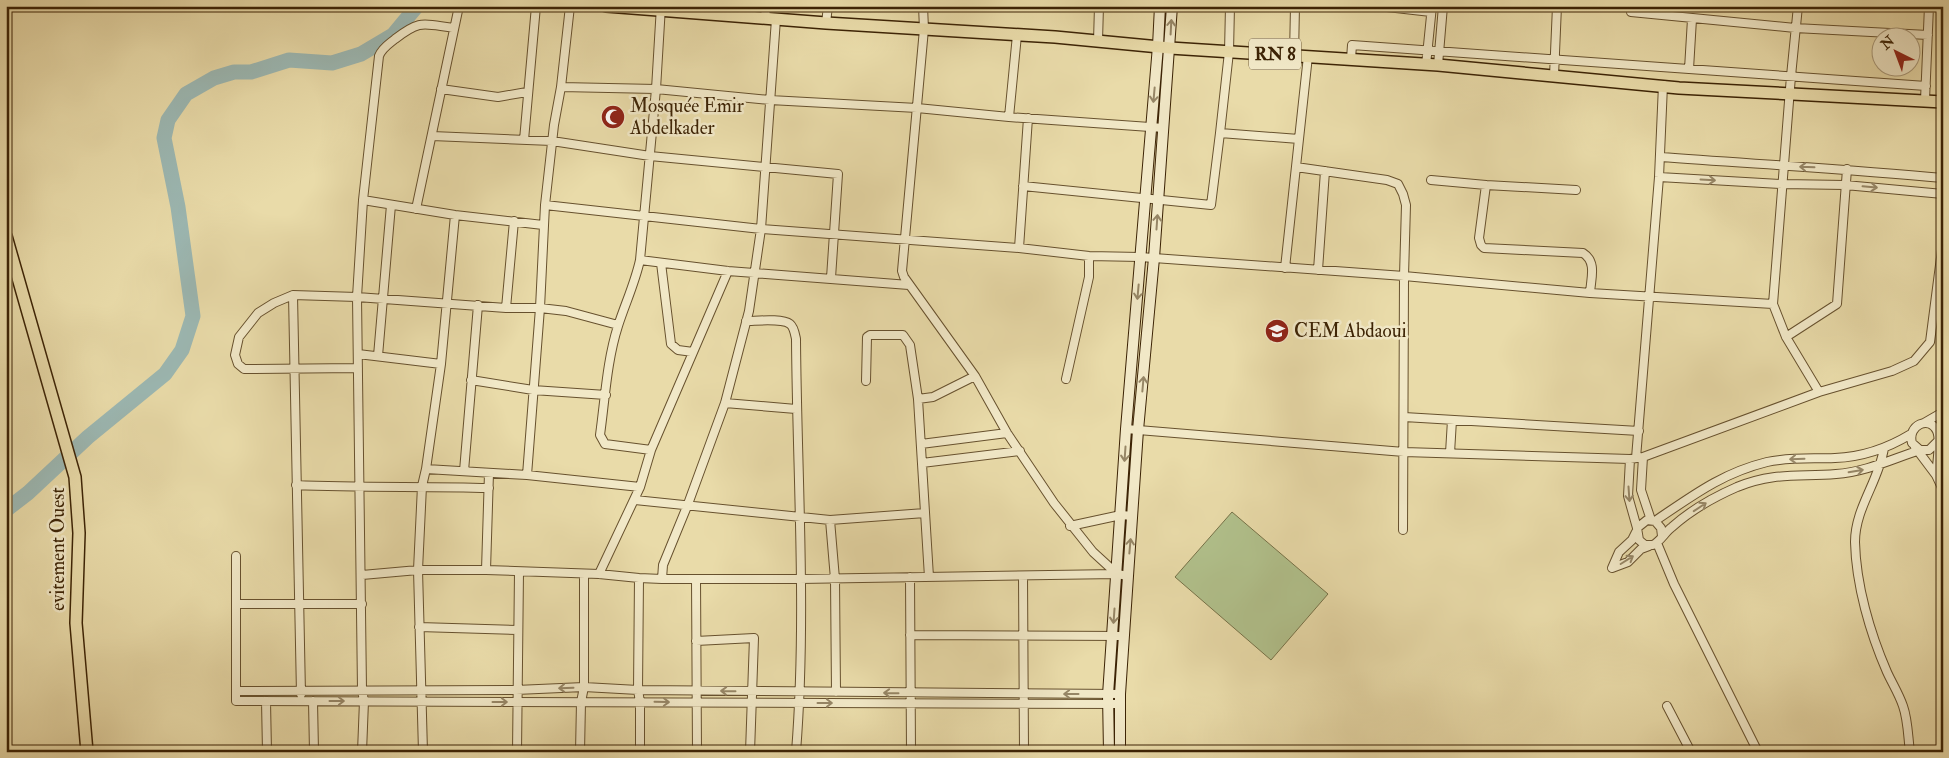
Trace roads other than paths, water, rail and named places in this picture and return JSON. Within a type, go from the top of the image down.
[{"type":"main road","name":"RN 8","points":[[606,6],[769,14],[826,23],[1438,65],[1664,85],[1679,88],[1943,102]]},
{"type":"main road","points":[[1120,752],[1120,699],[1138,430],[1164,128],[1164,47],[1160,6]]},
{"type":"main road","points":[[1109,752],[1108,699],[1112,636],[1126,429],[1145,197],[1152,127],[1172,6]]},
{"type":"main road","name":"evitement Ouest","points":[[6,236],[65,435],[75,477],[79,533],[76,623],[88,752]]},
{"type":"street","points":[[416,209],[458,6]]},
{"type":"street","points":[[524,140],[536,6]]},
{"type":"street","points":[[528,476],[545,205],[570,6]]},
{"type":"street","points":[[826,23],[828,6]]},
{"type":"street","points":[[923,6],[924,29],[918,108],[902,271],[909,285],[975,376],[1007,433],[1070,526],[1093,552],[1117,574]]},
{"type":"street","points":[[1098,42],[1099,6]]},
{"type":"street","points":[[1023,186],[1211,205],[1229,52],[1230,6]]},
{"type":"street","points":[[1294,56],[1295,6]]},
{"type":"street","points":[[1378,6],[1431,9],[1426,65]]},
{"type":"street","points":[[1438,65],[1443,6]]},
{"type":"street","points":[[1554,76],[1557,6]]},
{"type":"street","points":[[1798,6],[1772,304],[1786,337],[1819,392]]},
{"type":"street","points":[[1925,100],[1929,6]]},
{"type":"street","points":[[651,450],[610,445],[602,441],[600,435],[618,325],[636,278],[640,260],[656,89],[661,8]]},
{"type":"street","points":[[1631,12],[1795,28],[1928,35]]},
{"type":"street","points":[[662,579],[663,565],[688,504],[725,403],[750,311],[761,229],[770,100],[769,14]]},
{"type":"street","points":[[1689,69],[1692,18]]},
{"type":"street","points":[[362,752],[364,701],[362,690],[357,297],[363,200],[380,52],[416,24],[454,28]]},
{"type":"street","points":[[1009,117],[1017,35]]},
{"type":"street","points":[[1350,59],[1352,45],[1926,86]]},
{"type":"street","points":[[1285,268],[1308,56]]},
{"type":"street","points":[[1664,85],[1659,177],[1639,431],[1636,458],[1628,496],[1638,540],[1653,544],[1758,752]]},
{"type":"street","points":[[561,87],[656,89],[770,100],[918,108],[1009,117],[1164,128]]},
{"type":"street","points":[[441,90],[498,97],[527,92]]},
{"type":"street","points":[[1019,248],[1028,118]]},
{"type":"street","points":[[1220,133],[1299,139]]},
{"type":"street","points":[[432,136],[552,142],[650,156],[838,174],[831,278]]},
{"type":"street","points":[[1660,157],[1847,169],[1943,178]]},
{"type":"street","points":[[1296,167],[1387,180],[1398,184],[1404,194],[1406,205],[1403,530]]},
{"type":"street","points":[[1786,337],[1837,304],[1847,169]]},
{"type":"street","points":[[1318,270],[1325,171]]},
{"type":"street","points":[[1659,177],[1782,184],[1846,185],[1943,194]]},
{"type":"street","points":[[1431,180],[1576,190]]},
{"type":"street","points":[[1486,185],[1479,238],[1484,248],[1583,253],[1589,257],[1592,264],[1590,293]]},
{"type":"street","points":[[363,200],[455,215],[544,224]]},
{"type":"street","points":[[378,356],[391,205]]},
{"type":"street","points":[[545,205],[761,229],[1019,248],[1089,256],[1140,257],[1404,276],[1590,293],[1772,304]]},
{"type":"street","points":[[423,752],[418,570],[422,486],[441,364],[455,215]]},
{"type":"street","points":[[506,308],[514,221]]},
{"type":"street","points":[[1126,429],[1404,452],[1636,458],[1819,392],[1899,368],[1914,361],[1930,342],[1943,242]]},
{"type":"street","points":[[1066,379],[1089,277],[1089,256]]},
{"type":"street","points":[[640,260],[728,271],[909,285]]},
{"type":"street","points":[[661,263],[671,344],[678,350],[693,352]]},
{"type":"street","points":[[599,574],[640,487],[651,450],[728,271]]},
{"type":"street","points":[[293,295],[300,701]]},
{"type":"street","points":[[358,368],[244,368],[238,364],[235,355],[238,337],[258,313],[293,295],[357,297],[506,308],[540,308],[566,311],[618,325]]},
{"type":"street","points":[[464,471],[478,305]]},
{"type":"street","points":[[746,321],[784,322],[790,324],[794,329],[796,338],[796,410],[800,517],[800,703],[796,752]]},
{"type":"street","points":[[866,381],[868,337],[870,335],[903,335],[910,344],[918,399],[929,577]]},
{"type":"street","points":[[358,354],[441,364]]},
{"type":"street","points":[[918,399],[933,397],[975,376]]},
{"type":"street","points":[[471,380],[533,390],[606,395]]},
{"type":"street","points":[[725,403],[796,410]]},
{"type":"street","points":[[1940,437],[1929,450],[1918,449],[1882,465],[1836,474],[1792,474],[1769,477],[1738,486],[1711,499],[1676,524],[1653,544],[1641,550],[1628,562],[1612,568],[1619,552],[1632,540],[1643,522],[1653,520],[1704,487],[1733,472],[1767,462],[1794,458],[1837,458],[1873,453],[1898,442],[1911,434],[1916,426],[1943,412]]},
{"type":"street","points":[[1404,417],[1639,431]]},
{"type":"street","points":[[1450,453],[1452,420]]},
{"type":"street","points":[[1924,423],[1936,429],[1940,437],[1936,475]]},
{"type":"street","points":[[921,444],[1007,433]]},
{"type":"street","points":[[1911,434],[1911,438],[1936,475],[1943,490]]},
{"type":"street","points":[[1884,448],[1882,465],[1862,507],[1858,524],[1856,550],[1860,584],[1867,615],[1886,671],[1903,707],[1910,752]]},
{"type":"street","points":[[922,463],[1020,451]]},
{"type":"street","points":[[1636,458],[1641,490],[1653,520],[1662,528],[1662,536]]},
{"type":"street","points":[[426,469],[528,476],[640,487]]},
{"type":"street","points":[[486,570],[489,473]]},
{"type":"street","points":[[296,485],[359,488],[422,486],[489,488]]},
{"type":"street","points":[[634,500],[688,504],[830,520],[925,513]]},
{"type":"street","points":[[1070,526],[1121,515],[1133,516]]},
{"type":"street","points":[[830,520],[835,579],[836,692]]},
{"type":"street","points":[[236,556],[236,701],[1023,703],[1120,699]]},
{"type":"street","points":[[362,575],[418,570],[486,570],[599,574],[662,579],[835,579],[1117,574],[1128,576]]},
{"type":"street","points":[[517,752],[518,572]]},
{"type":"street","points":[[580,752],[581,702],[584,687],[584,574]]},
{"type":"street","points":[[1023,576],[1024,752]]},
{"type":"street","points":[[910,577],[910,752]]},
{"type":"street","points":[[639,578],[638,690],[640,702],[640,752]]},
{"type":"street","points":[[696,579],[696,752]]},
{"type":"street","points":[[236,604],[362,604]]},
{"type":"street","points":[[420,627],[517,630]]},
{"type":"street","points":[[910,635],[1124,636]]},
{"type":"street","points":[[696,641],[754,638],[750,752]]},
{"type":"street","points":[[237,690],[516,690],[584,687],[638,690],[1023,694],[1108,699]]},
{"type":"street","points":[[266,701],[267,752]]},
{"type":"street","points":[[313,701],[314,752]]},
{"type":"street","points":[[1667,706],[1690,752]]},
{"type":"waterway","points":[[6,510],[28,493],[88,437],[165,374],[182,350],[193,316],[178,207],[164,138],[168,120],[186,94],[214,78],[234,72],[251,72],[289,60],[332,63],[361,54],[393,35],[417,6]]},
{"type":"place","name":"Mosquée Emir Abdelkader","points":[[613,117]]},
{"type":"place","name":"CEM Abdaoui","points":[[1277,331]]}]
